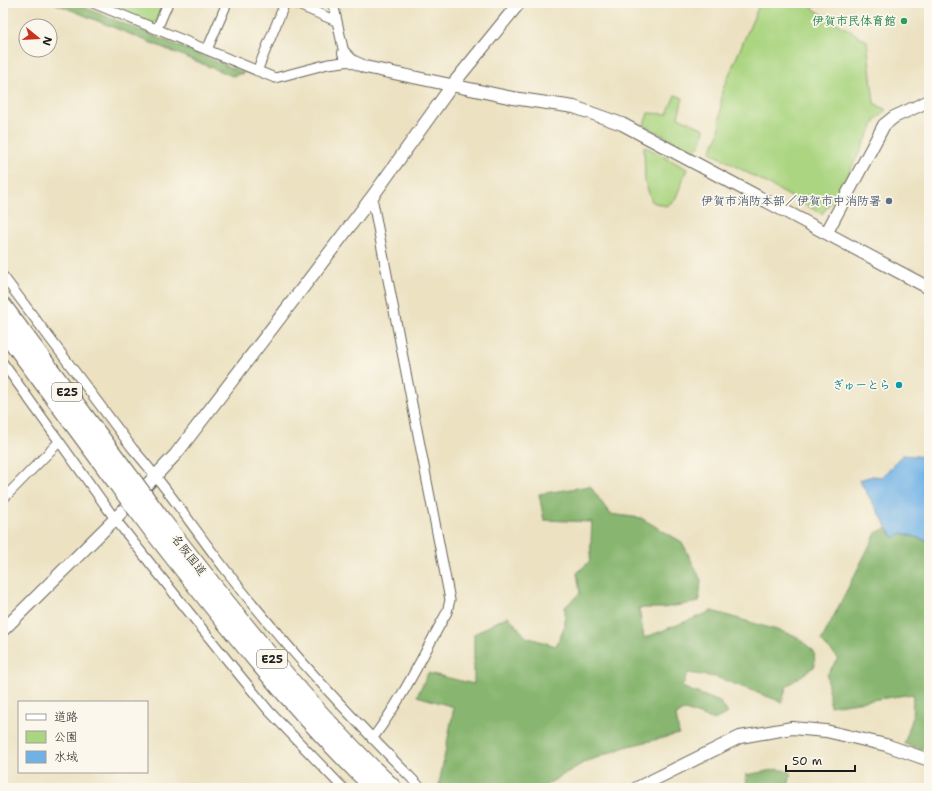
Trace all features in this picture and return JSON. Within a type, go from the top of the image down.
[{"type":"highway","name":"名阪国道","points":[[3,306],[126,483],[258,664],[338,754],[374,788]]},
{"type":"highway","name":"名阪国道","points":[[3,329],[126,483]]},
{"type":"highway","name":"名阪国道","points":[[157,525],[312,705],[393,788]]},
{"type":"street","points":[[93,3],[104,5],[157,29],[275,78],[348,57]]},
{"type":"street","points":[[157,29],[168,3]]},
{"type":"street","points":[[207,50],[227,3]]},
{"type":"street","points":[[257,71],[285,3]]},
{"type":"street","points":[[294,3],[336,20]]},
{"type":"street","points":[[333,3],[336,20],[348,57],[365,67],[453,84],[513,98],[574,107],[622,124],[827,232],[929,288]]},
{"type":"street","points":[[3,630],[115,519],[176,454],[372,197],[453,84],[519,3]]},
{"type":"street","points":[[827,232],[884,125],[894,116],[929,101]]},
{"type":"street","points":[[372,197],[450,600],[447,612],[402,695],[387,720],[372,739]]},
{"type":"street","points":[[3,276],[133,449],[156,475],[225,569],[271,626],[372,739],[421,788]]},
{"type":"street","points":[[3,363],[58,443],[115,519],[269,711],[343,788]]},
{"type":"street","points":[[3,499],[58,443]]},
{"type":"street","points":[[637,788],[740,737],[792,728],[826,731],[886,745],[929,760]]},
{"type":"green space","points":[[54,3],[74,3],[244,73],[232,76]]},
{"type":"green space","points":[[108,3],[163,3],[156,22],[151,23],[111,7]]},
{"type":"green space","points":[[760,3],[809,3],[815,10],[867,41],[874,103],[886,110],[876,120],[840,190],[822,214],[710,152],[719,134],[722,91]]},
{"type":"green space","points":[[675,95],[683,98],[678,117],[704,129],[700,145],[692,151],[644,125],[648,113],[667,114]]},
{"type":"green space","points":[[644,146],[687,169],[675,200],[666,206],[652,202],[645,182]]},
{"type":"green space","points":[[590,486],[610,514],[641,518],[682,542],[701,580],[699,602],[663,608],[639,608],[644,638],[712,611],[794,635],[814,651],[815,666],[787,686],[782,702],[716,677],[688,673],[682,687],[720,702],[728,713],[714,720],[685,710],[676,715],[679,734],[625,747],[583,763],[541,788],[445,788],[439,784],[454,707],[417,696],[428,673],[474,684],[474,634],[508,616],[526,637],[556,646],[565,625],[565,607],[580,593],[577,573],[590,561],[592,522],[544,520],[539,494]]},
{"type":"green space","points":[[886,528],[894,538],[901,533],[929,541],[929,740],[922,749],[904,744],[912,720],[913,694],[830,706],[827,675],[838,658],[821,641],[876,533]]},
{"type":"green space","points":[[778,769],[791,772],[788,788],[747,788],[746,775]]},
{"type":"water","points":[[902,455],[929,457],[929,541],[902,533],[894,538],[859,480],[873,476],[882,477]]},
{"type":"place","name":"伊賀市民体育館","points":[[904,21]]},
{"type":"place","name":"伊賀市消防本部／伊賀市中消防署","points":[[889,201]]},
{"type":"place","name":"ぎゅーとら","points":[[899,385]]}]
